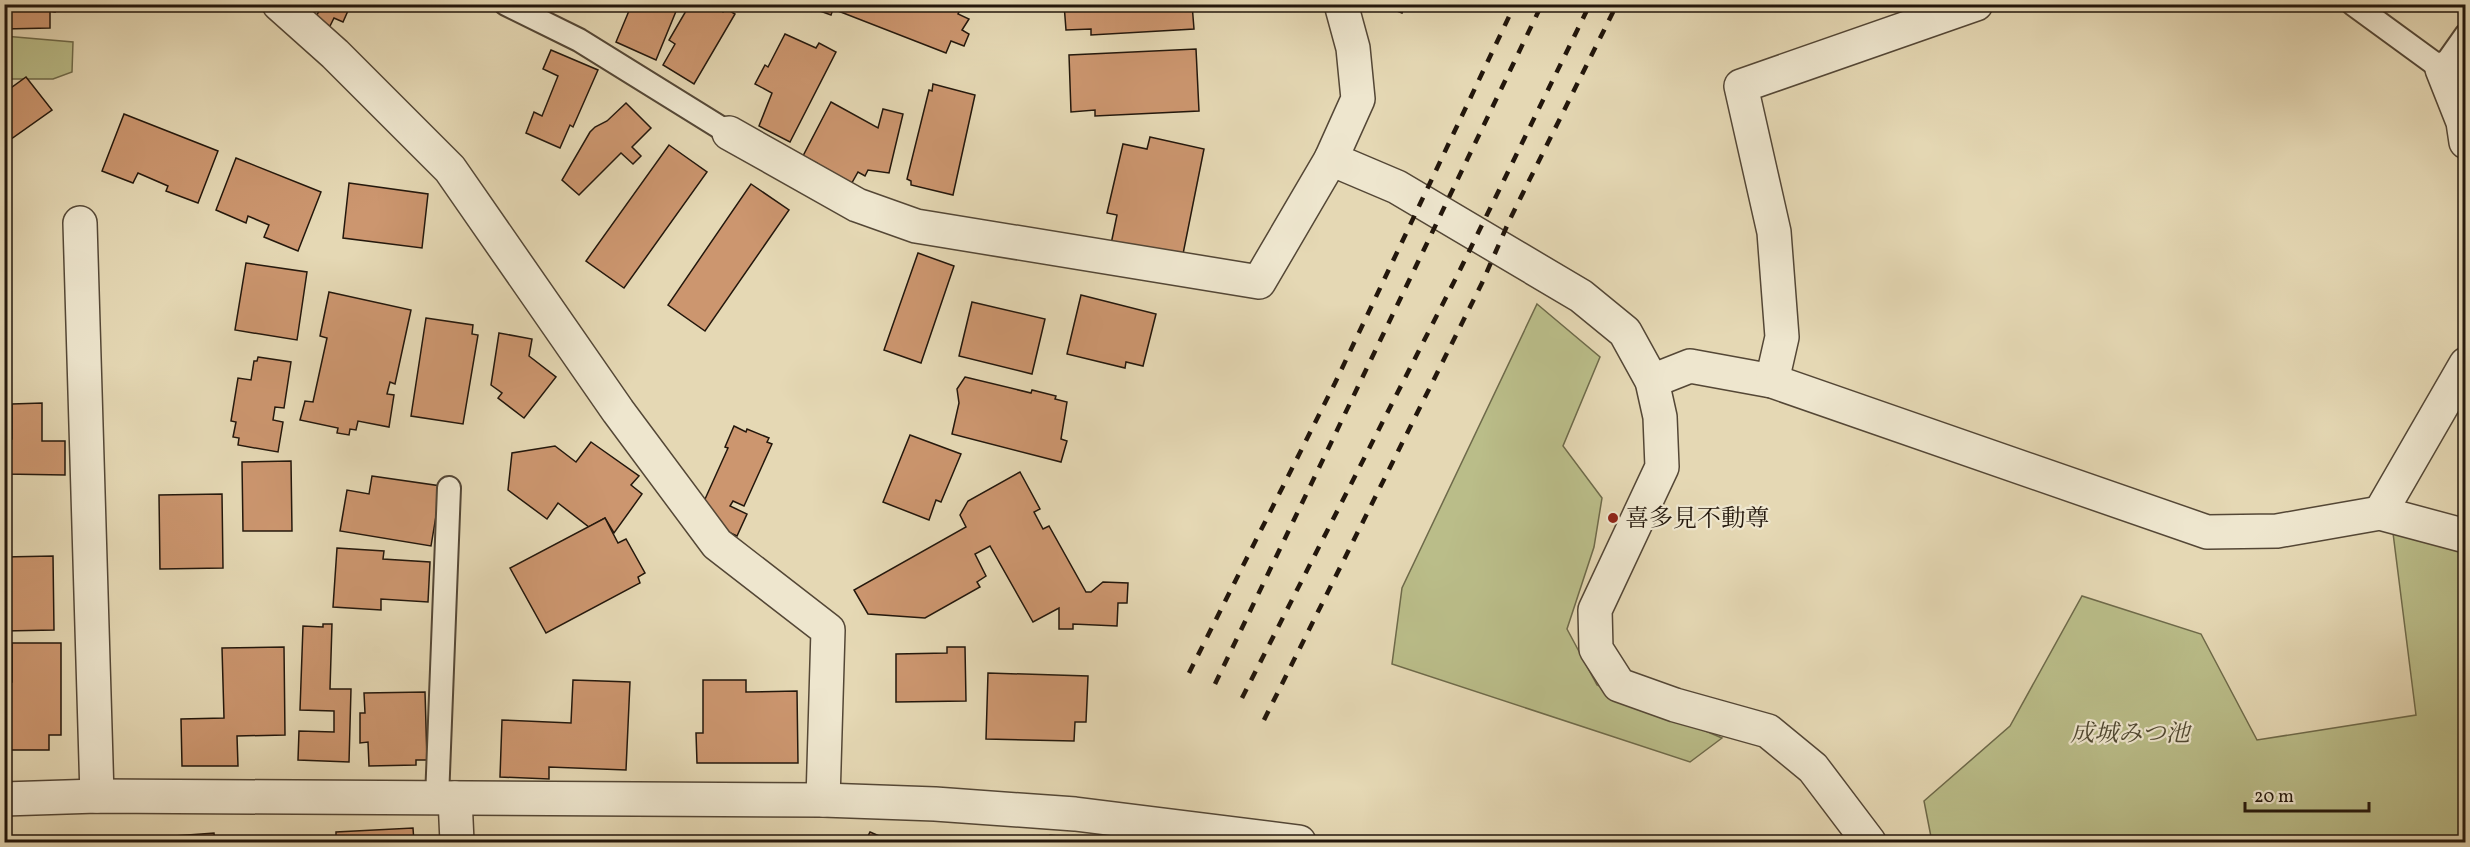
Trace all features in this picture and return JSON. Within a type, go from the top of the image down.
[{"type":"street","points":[[279,4],[335,54],[450,170],[618,411],[717,544],[828,630],[823,800]]},
{"type":"street","points":[[729,134],[857,205],[916,226],[1259,282],[1331,159],[1358,99],[1353,48],[1341,4]]},
{"type":"street","points":[[1772,381],[1782,338],[1774,232],[1741,86],[1976,4]]},
{"type":"street","points":[[2442,69],[2463,122],[2466,142]]},
{"type":"street","points":[[1331,159],[1397,187],[1581,296],[1625,332],[1652,381],[1660,417],[1662,467],[1595,610],[1596,649],[1619,685],[1675,705],[1768,731],[1814,768],[1869,843]]},
{"type":"street","points":[[80,224],[97,796]]},
{"type":"street","points":[[2380,513],[2466,364]]},
{"type":"street","points":[[1652,381],[1690,366],[1772,381],[2207,532],[2277,531],[2380,513],[2466,536]]},
{"type":"street","points":[[4,799],[97,796],[823,800],[935,804],[1075,814],[1299,843]]},
{"type":"street","points":[[446,799],[457,843]]},
{"type":"lane","points":[[506,4],[579,40],[729,134]]},
{"type":"lane","points":[[2353,4],[2442,69],[2466,35]]},
{"type":"lane","points":[[446,799],[449,488]]},
{"type":"green space","points":[[4,36],[73,42],[72,72],[53,79],[5,79]]},
{"type":"green space","points":[[1537,304],[1600,357],[1563,446],[1602,498],[1594,547],[1567,629],[1597,685],[1722,738],[1690,762],[1392,664],[1402,588]]},
{"type":"green space","name":"成城みつ池","points":[[2393,533],[2465,550],[2465,842],[1932,842],[1924,801],[2010,726],[2082,596],[2201,634],[2257,740],[2416,715]]},
{"type":"green space","points":[[1050,835],[1110,842],[1046,842]]},
{"type":"building","points":[[4,4],[55,4],[55,12],[50,11],[50,28],[4,29]]},
{"type":"building","points":[[300,4],[351,4],[343,22],[334,18],[330,26],[315,19],[319,11]]},
{"type":"building","points":[[626,4],[679,4],[656,60],[616,42],[631,6]]},
{"type":"building","points":[[690,4],[711,4],[723,12],[725,8],[735,14],[694,84],[663,65],[675,44],[669,40]]},
{"type":"building","points":[[814,4],[945,4],[960,10],[958,14],[969,19],[962,30],[969,34],[964,46],[951,41],[946,53],[833,9],[831,15],[812,8]]},
{"type":"building","points":[[1064,4],[1192,4],[1194,29],[1091,35],[1091,29],[1066,30]]},
{"type":"building","points":[[1379,4],[1405,4],[1402,13]]},
{"type":"building","points":[[785,34],[816,48],[819,43],[836,52],[790,142],[759,126],[772,93],[755,84],[765,65],[768,67]]},
{"type":"building","points":[[1196,49],[1199,111],[1095,116],[1095,110],[1071,112],[1069,55]]},
{"type":"building","points":[[551,50],[598,70],[573,127],[570,125],[560,148],[526,133],[534,112],[542,116],[558,76],[543,69]]},
{"type":"building","points":[[26,77],[52,110],[4,144],[4,93]]},
{"type":"building","points":[[933,84],[975,95],[953,195],[911,185],[911,181],[907,179],[929,90],[932,91]]},
{"type":"building","points":[[831,102],[878,128],[883,109],[903,114],[889,173],[868,170],[865,176],[858,172],[849,188],[814,170],[817,163],[803,156]]},
{"type":"building","points":[[626,103],[651,128],[632,147],[641,156],[633,164],[621,153],[579,195],[562,180],[590,132],[607,121]]},
{"type":"building","points":[[124,114],[218,151],[198,203],[166,191],[168,186],[138,173],[133,183],[102,171]]},
{"type":"building","points":[[1150,137],[1204,149],[1181,264],[1110,249],[1117,215],[1107,213],[1123,144],[1147,149]]},
{"type":"building","points":[[669,145],[707,172],[624,288],[586,261]]},
{"type":"building","points":[[236,158],[321,192],[298,251],[264,237],[269,225],[248,216],[246,223],[216,210]]},
{"type":"building","points":[[349,183],[428,194],[422,248],[343,238]]},
{"type":"building","points":[[751,184],[789,210],[705,331],[668,305]]},
{"type":"building","points":[[918,253],[954,266],[921,363],[884,350]]},
{"type":"building","points":[[246,263],[307,272],[297,340],[235,330]]},
{"type":"building","points":[[329,292],[411,310],[395,384],[390,382],[387,394],[394,395],[389,427],[358,421],[356,430],[350,429],[349,435],[337,433],[338,428],[300,420],[305,401],[313,402],[327,338],[320,336]]},
{"type":"building","points":[[1081,295],[1156,314],[1143,366],[1126,362],[1125,368],[1067,354]]},
{"type":"building","points":[[972,302],[1045,319],[1032,374],[959,356]]},
{"type":"building","points":[[426,318],[473,325],[472,334],[478,335],[463,424],[411,416]]},
{"type":"building","points":[[499,333],[532,339],[529,356],[556,377],[524,418],[498,398],[502,393],[491,385]]},
{"type":"building","points":[[258,357],[291,362],[284,408],[275,407],[273,420],[283,422],[278,452],[238,445],[239,438],[233,437],[236,422],[231,421],[238,378],[251,380],[254,361],[257,361]]},
{"type":"building","points":[[965,377],[1031,393],[1032,390],[1056,396],[1055,399],[1067,402],[1061,439],[1067,441],[1061,462],[952,434],[959,403],[957,389]]},
{"type":"building","points":[[42,403],[42,441],[65,441],[65,475],[4,474],[4,439],[12,439],[12,404]]},
{"type":"building","points":[[734,426],[769,438],[767,442],[772,444],[744,506],[733,501],[730,506],[747,514],[737,536],[724,530],[701,508],[728,448],[725,447]]},
{"type":"building","points":[[910,435],[961,454],[941,502],[936,500],[929,520],[883,502]]},
{"type":"building","points":[[591,442],[639,476],[631,485],[642,494],[614,533],[605,518],[589,527],[558,503],[547,519],[508,490],[512,453],[555,446],[576,462]]},
{"type":"building","points":[[291,461],[292,531],[243,531],[242,462]]},
{"type":"building","points":[[1020,472],[1040,509],[1034,512],[1043,529],[1049,526],[1086,592],[1091,592],[1103,582],[1128,583],[1127,603],[1118,603],[1117,626],[1073,624],[1073,629],[1059,629],[1059,608],[1033,622],[990,546],[975,554],[986,576],[977,582],[980,587],[925,618],[868,614],[854,590],[966,527],[960,515],[968,501]]},
{"type":"building","points":[[372,476],[441,486],[431,546],[340,531],[347,490],[369,494]]},
{"type":"building","points":[[222,494],[223,568],[160,569],[159,495]]},
{"type":"building","points":[[605,518],[618,543],[626,539],[645,573],[638,577],[640,583],[546,633],[510,568]]},
{"type":"building","points":[[337,548],[384,551],[383,559],[430,562],[428,602],[381,599],[381,610],[333,607]]},
{"type":"building","points":[[53,556],[54,630],[4,631],[4,557]]},
{"type":"building","points":[[323,624],[332,624],[330,689],[351,689],[349,762],[298,760],[299,731],[334,732],[334,711],[300,710],[303,626],[323,627]]},
{"type":"building","points":[[12,643],[61,643],[61,735],[49,735],[49,750],[4,750],[4,682],[12,682]]},
{"type":"building","points":[[284,647],[285,735],[237,736],[238,766],[182,766],[181,719],[224,718],[222,648]]},
{"type":"building","points":[[947,647],[965,647],[966,701],[896,702],[896,654],[947,653]]},
{"type":"building","points":[[988,673],[1088,676],[1086,722],[1075,722],[1074,741],[986,739]]},
{"type":"building","points":[[573,680],[630,682],[626,770],[549,767],[549,779],[500,777],[502,720],[571,723]]},
{"type":"building","points":[[703,680],[746,680],[746,692],[797,691],[798,763],[697,763],[696,733],[703,733]]},
{"type":"building","points":[[425,692],[427,760],[416,760],[416,765],[369,766],[368,742],[360,743],[360,713],[365,713],[364,693]]},
{"type":"building","points":[[413,828],[414,842],[336,842],[336,832]]},
{"type":"building","points":[[870,832],[893,842],[865,842]]},
{"type":"building","points":[[214,833],[215,842],[161,842],[161,837]]},
{"type":"railway","points":[[1189,673],[1335,383],[1515,4]]},
{"type":"railway","points":[[1215,684],[1542,4]]},
{"type":"railway","points":[[1242,698],[1459,272],[1590,4]]},
{"type":"railway","points":[[1264,720],[1482,283],[1510,219],[1617,4]]},
{"type":"place","name":"喜多見不動尊","points":[[1613,518]]}]
